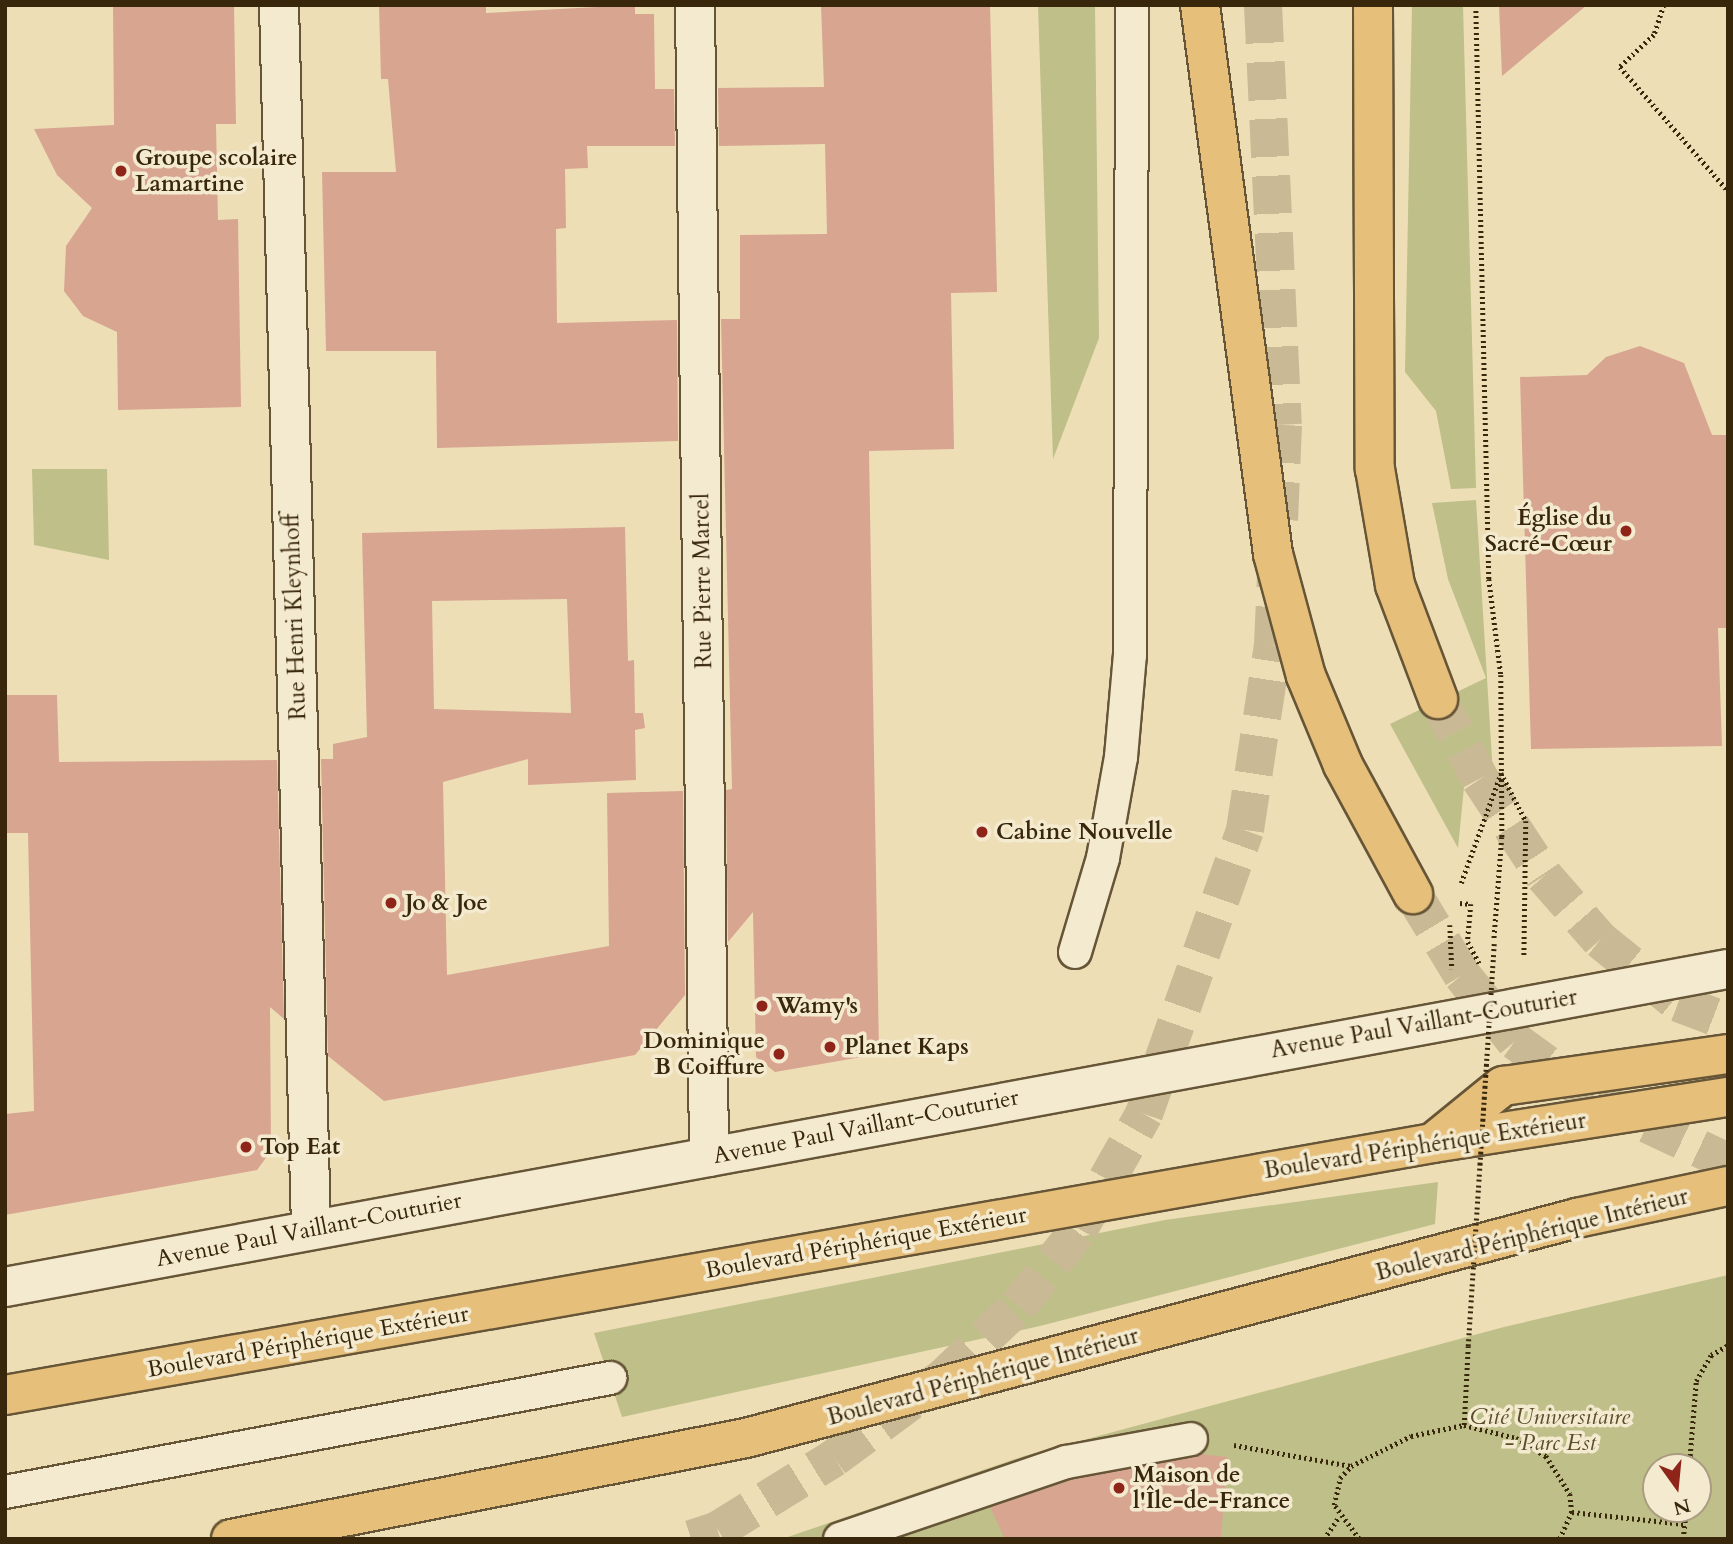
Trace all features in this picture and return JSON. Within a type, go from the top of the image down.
[{"type":"highway","points":[[1200,5],[1273,554],[1306,677],[1343,765],[1413,894]]},
{"type":"highway","points":[[1373,5],[1375,469],[1395,585],[1438,699]]},
{"type":"highway","points":[[1433,1143],[1503,1086],[1728,1054]]},
{"type":"highway","name":"Boulevard Périphérique Extérieur","points":[[5,1395],[1433,1143],[1728,1097]]},
{"type":"highway","name":"Boulevard Périphérique Intérieur","points":[[231,1539],[746,1438],[1577,1218],[1728,1185]]},
{"type":"street","name":"Rue Henri Kleynhoff","points":[[279,5],[311,1228]]},
{"type":"street","name":"Rue Pierre Marcel","points":[[695,5],[709,1157]]},
{"type":"street","name":"Avenue Paul Vaillant-Couturier","points":[[5,1287],[311,1228],[1728,969]]},
{"type":"lane","points":[[1075,952],[1103,858],[1121,757],[1130,655],[1132,5]]},
{"type":"lane","points":[[5,1492],[610,1378]]},
{"type":"lane","points":[[841,1539],[1066,1462],[1191,1439]]},
{"type":"path","points":[[1464,1425],[1502,837],[1501,675],[1489,579],[1476,5]]},
{"type":"path","points":[[1664,5],[1654,35],[1620,67],[1728,191]]},
{"type":"path","points":[[1453,1018],[1456,903],[1502,773]]},
{"type":"path","points":[[1502,773],[1526,821],[1523,1007]]},
{"type":"path","points":[[1456,903],[1471,904],[1468,942]]},
{"type":"path","points":[[1690,1453],[1696,1381],[1711,1356],[1728,1346]]},
{"type":"path","points":[[1359,1539],[1339,1517],[1335,1492],[1351,1466],[1411,1436],[1464,1425],[1516,1438],[1546,1456],[1563,1476],[1572,1512],[1560,1539]]},
{"type":"path","points":[[1191,1439],[1351,1466]]},
{"type":"path","points":[[1572,1512],[1684,1524],[1683,1539]]},
{"type":"path","points":[[1324,1539],[1339,1517]]},
{"type":"green space","points":[[1038,5],[1095,5],[1099,338],[1053,459]]},
{"type":"green space","points":[[1412,5],[1463,5],[1476,488],[1451,489],[1436,411],[1405,372]]},
{"type":"green space","points":[[32,469],[107,469],[109,560],[34,545]]},
{"type":"green space","points":[[1476,500],[1493,775],[1465,777],[1458,848],[1390,724],[1486,678],[1448,579],[1432,503]]},
{"type":"green space","points":[[1438,1182],[1435,1224],[1040,1326],[622,1417],[594,1333],[1165,1220]]},
{"type":"green space","name":"Cité Universitaire - Parc Est","points":[[1728,1275],[1728,1539],[782,1539],[1024,1456],[1504,1327]]},
{"type":"building","name":"Groupe scolaire Lamartine","points":[[113,5],[234,5],[236,124],[216,124],[218,220],[238,219],[241,407],[118,410],[117,332],[83,316],[64,291],[66,246],[92,208],[57,175],[34,129],[114,125]]},
{"type":"building","points":[[379,5],[486,5],[486,13],[635,5],[635,14],[654,14],[655,89],[674,89],[675,146],[587,146],[588,168],[565,169],[566,228],[556,229],[557,323],[677,320],[678,441],[437,448],[436,351],[326,351],[322,172],[396,172],[388,79],[381,79]]},
{"type":"building","points":[[821,5],[990,5],[997,292],[951,293],[954,449],[869,451],[879,1054],[775,1072],[756,1057],[753,912],[728,942],[726,790],[732,789],[721,319],[740,319],[740,235],[827,234],[825,144],[719,146],[718,88],[824,87]]},
{"type":"building","points":[[1499,5],[1587,5],[1502,76]]},
{"type":"building","name":"Église du Sacré-Cœur","points":[[1640,346],[1684,363],[1712,435],[1728,435],[1728,628],[1718,628],[1722,746],[1531,749],[1520,377],[1587,375],[1606,357]]},
{"type":"building","points":[[625,527],[628,661],[634,660],[635,713],[643,713],[645,728],[635,730],[636,780],[528,785],[528,759],[443,782],[447,975],[609,946],[607,793],[683,791],[685,995],[635,1055],[384,1101],[328,1056],[321,759],[333,759],[333,744],[367,737],[362,533]],"holes":[[[567,599],[571,713],[434,709],[432,601]]]},
{"type":"building","points":[[5,695],[57,695],[59,762],[277,760],[284,1019],[270,1007],[271,1151],[257,1170],[5,1215],[5,1114],[34,1111],[28,833],[5,833]]},
{"type":"building","name":"Maison de l'Île-de-France","points":[[1200,1454],[1227,1457],[1221,1539],[1005,1539],[990,1507],[1071,1480]]},
{"type":"tunnel","points":[[1263,5],[1283,425],[1279,520]]},
{"type":"tunnel","points":[[691,1539],[718,1530],[834,1458],[944,1377],[1018,1306],[1079,1229],[1144,1114],[1245,830],[1273,645],[1276,576]]},
{"type":"tunnel","points":[[1438,699],[1480,779],[1544,876],[1600,940],[1678,1003],[1728,1022]]},
{"type":"tunnel","points":[[1413,894],[1462,975],[1515,1041],[1596,1100],[1728,1162]]},
{"type":"place","name":"Groupe scolaire Lamartine","points":[[121,171]]},
{"type":"place","name":"Église du Sacré-Cœur","points":[[1626,531]]},
{"type":"place","name":"Cabine Nouvelle","points":[[982,832]]},
{"type":"place","name":"Jo & Joe","points":[[391,903]]},
{"type":"place","name":"Wamy's","points":[[762,1006]]},
{"type":"place","name":"Planet Kaps","points":[[830,1047]]},
{"type":"place","name":"Dominique B Coiffure","points":[[779,1054]]},
{"type":"place","name":"Top Eat","points":[[246,1147]]},
{"type":"place","name":"Maison de l'Île-de-France","points":[[1119,1488]]}]
